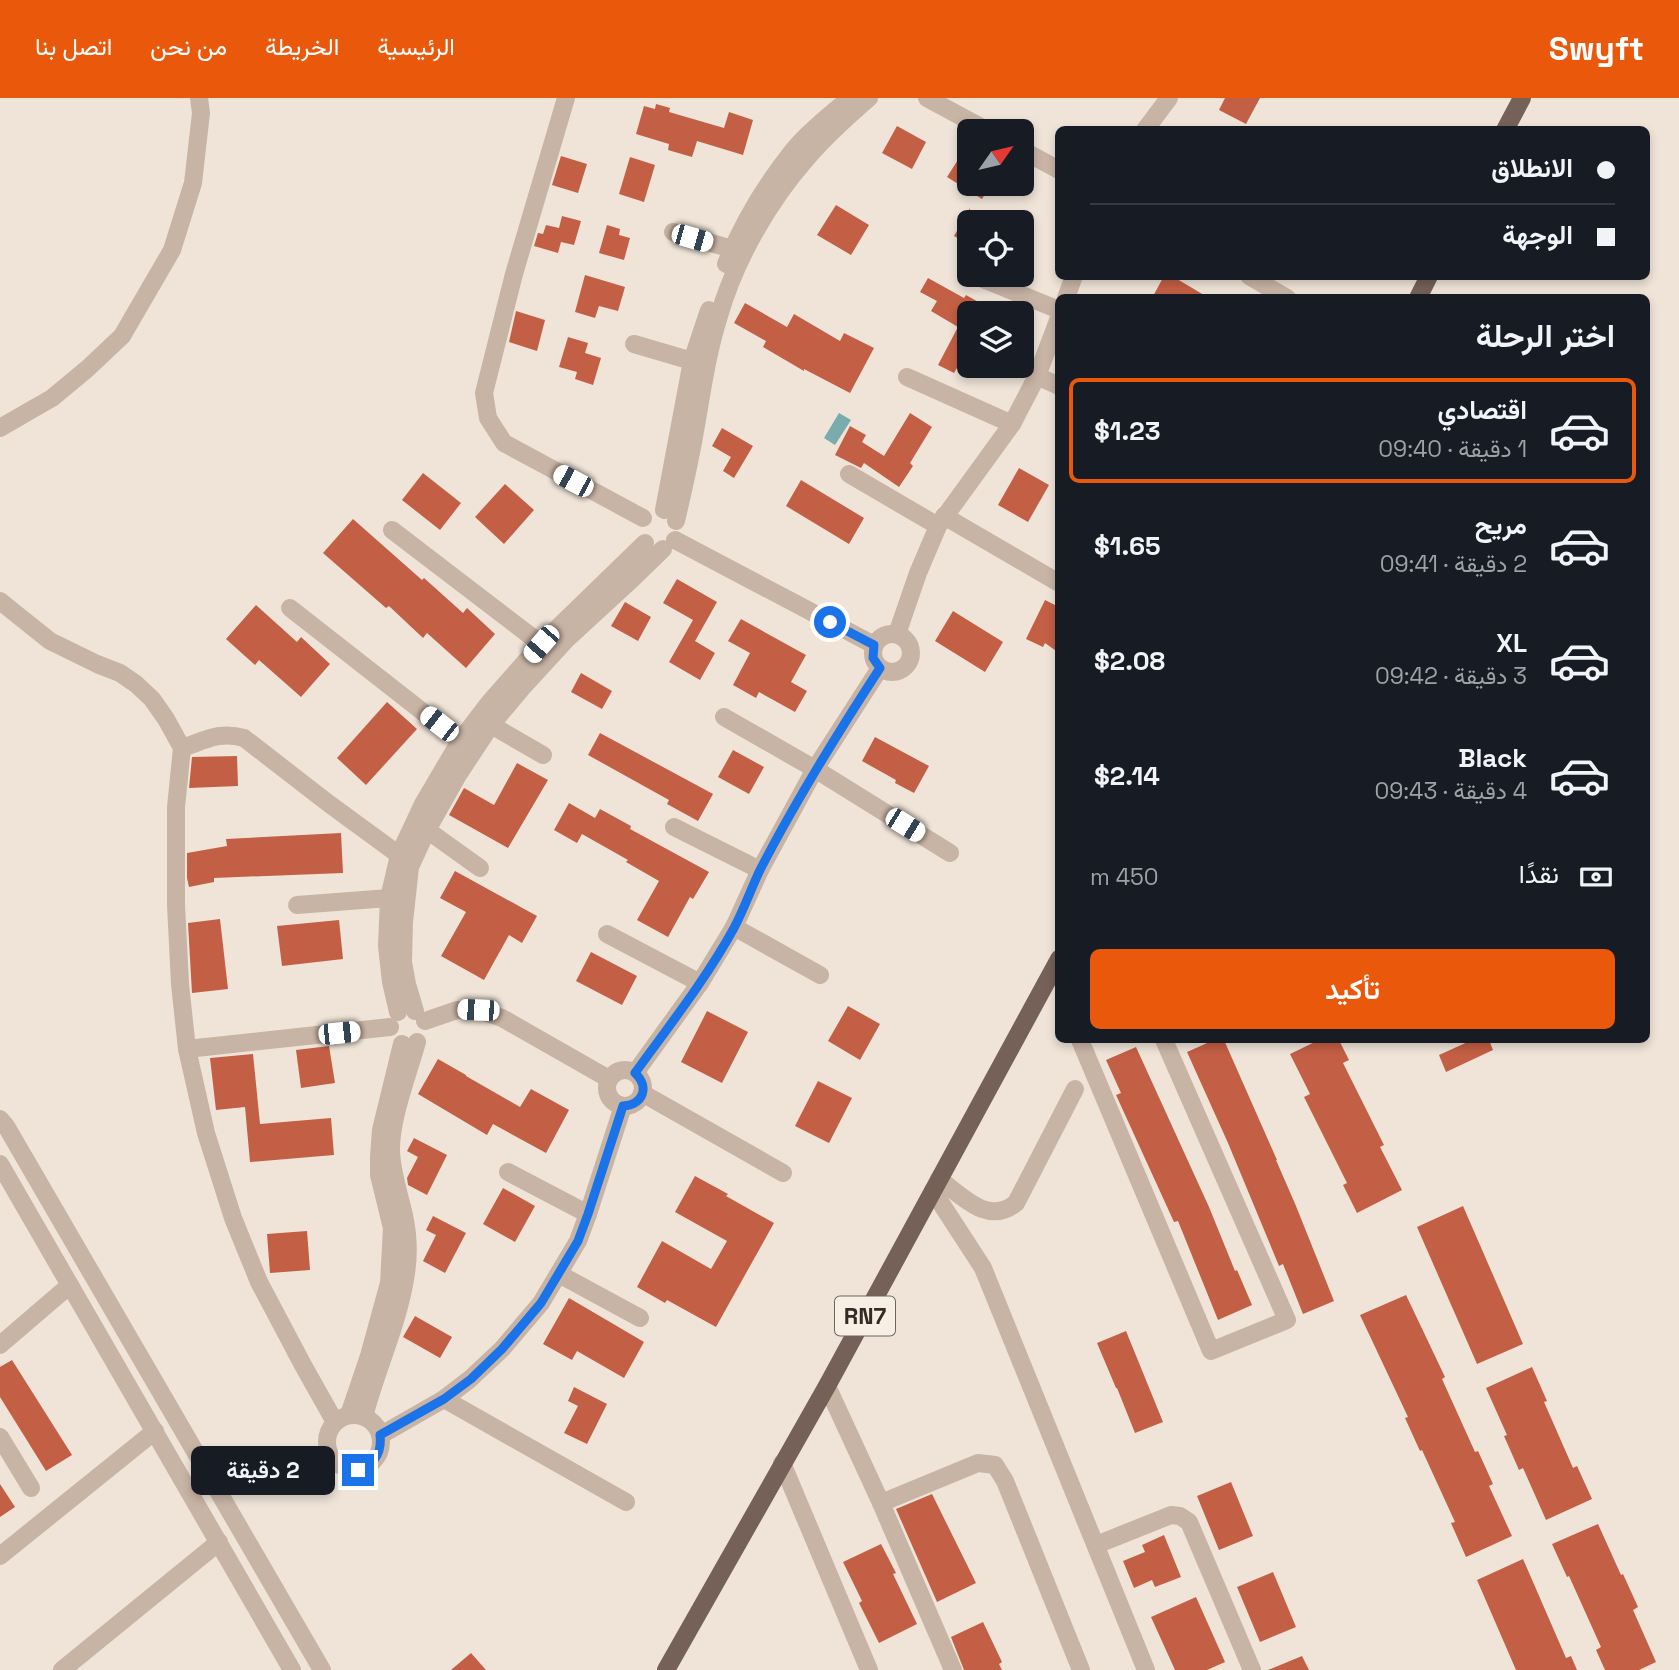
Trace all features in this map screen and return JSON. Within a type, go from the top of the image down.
[{"type":"main road","points":[[1508,126],[1522,98]]},
{"type":"main road","name":"RN7","points":[[666,1670],[1055,977]]},
{"type":"street","points":[[0,428],[52,398],[122,335],[172,250],[193,183],[201,113],[199,98]]},
{"type":"street","points":[[566,98],[514,274],[484,393],[488,418],[504,443],[643,518]]},
{"type":"street","points":[[670,515],[715,292],[732,249],[761,197],[792,152],[850,98]]},
{"type":"street","points":[[699,364],[739,261],[774,201],[806,159],[869,98]]},
{"type":"street","points":[[928,98],[966,119]]},
{"type":"street","points":[[1148,126],[1169,98]]},
{"type":"street","points":[[1034,156],[1055,168]]},
{"type":"street","points":[[673,232],[732,249]]},
{"type":"street","points":[[1256,280],[1280,294]]},
{"type":"street","points":[[1004,287],[1055,308]]},
{"type":"street","points":[[897,634],[918,573],[941,521],[1012,424],[1037,376],[1055,329]]},
{"type":"street","points":[[634,344],[699,364]]},
{"type":"street","points":[[1037,376],[1055,384]]},
{"type":"street","points":[[907,377],[1012,424]]},
{"type":"street","points":[[849,474],[1055,581]]},
{"type":"street","points":[[661,544],[541,644],[460,741],[423,804],[399,855],[389,898],[387,953],[391,982],[407,1018],[425,1030],[424,1035],[409,1043],[396,1041],[391,1033],[407,1018],[407,984],[403,962],[410,867],[427,830],[458,775],[491,725],[566,640],[629,582],[661,544],[678,527],[670,515],[652,511],[643,518],[640,531],[661,544],[874,645]]},
{"type":"street","points":[[392,530],[541,644]]},
{"type":"street","points":[[0,601],[50,641],[120,673],[136,684],[152,699],[182,748],[176,807],[176,905],[180,984],[187,1049],[206,1133],[233,1218],[259,1282],[304,1367],[350,1418],[370,1420],[377,1427],[381,1445],[379,1454],[366,1467],[349,1469],[334,1461],[329,1454],[327,1437],[330,1429],[350,1418],[371,1391],[399,1309],[406,1274],[408,1247],[391,1152],[409,1043]]},
{"type":"street","points":[[290,608],[460,741]]},
{"type":"street","points":[[897,634],[907,641],[911,653],[903,669],[891,673],[880,668],[873,658],[874,645],[883,636],[897,634]]},
{"type":"street","points":[[635,1073],[700,984],[734,927],[760,870],[815,769],[880,668]]},
{"type":"street","points":[[724,717],[815,769],[950,853]]},
{"type":"street","points":[[491,725],[543,755]]},
{"type":"street","points":[[182,748],[219,735],[230,734],[244,738],[399,855]]},
{"type":"street","points":[[674,827],[760,870]]},
{"type":"street","points":[[427,830],[480,868]]},
{"type":"street","points":[[297,905],[389,898]]},
{"type":"street","points":[[734,927],[820,975]]},
{"type":"street","points":[[607,934],[700,984]]},
{"type":"street","points":[[187,1049],[457,1010],[478,1010],[502,1018],[609,1079]]},
{"type":"street","points":[[1081,1043],[1211,1351],[1287,1320],[1165,1043]]},
{"type":"street","points":[[618,1071],[635,1073],[642,1083],[640,1099],[632,1105],[617,1104],[607,1092],[609,1079],[618,1071]]},
{"type":"street","points":[[936,1185],[983,1210],[997,1212],[1011,1207],[1016,1203],[1075,1089]]},
{"type":"street","points":[[642,1093],[783,1173]]},
{"type":"street","points":[[0,1102],[3,1122],[322,1670]]},
{"type":"street","points":[[380,1435],[444,1399],[471,1379],[541,1303],[578,1241],[623,1106]]},
{"type":"street","points":[[0,1164],[219,1542],[287,1668],[309,1648]]},
{"type":"street","points":[[508,1172],[588,1214]]},
{"type":"street","points":[[936,1185],[983,1268],[1146,1670]]},
{"type":"street","points":[[559,1274],[640,1318]]},
{"type":"street","points":[[0,1345],[71,1284]]},
{"type":"street","points":[[827,1386],[953,1670]]},
{"type":"street","points":[[444,1399],[626,1503]]},
{"type":"street","points":[[0,1556],[155,1431]]},
{"type":"street","points":[[0,1437],[31,1488]]},
{"type":"street","points":[[782,1463],[869,1670]]},
{"type":"street","points":[[881,1503],[978,1463],[995,1465],[1005,1481],[1081,1670]]},
{"type":"street","points":[[1096,1545],[1171,1515],[1180,1516],[1189,1522],[1252,1670]]},
{"type":"street","points":[[62,1670],[219,1542]]},
{"type":"water","points":[[839,413],[851,420],[835,445],[824,438]]},
{"type":"building","points":[[1225,98],[1260,98],[1246,124],[1219,110]]},
{"type":"building","points":[[656,104],[670,108],[669,112],[724,128],[729,112],[753,120],[743,155],[697,141],[692,157],[668,150],[669,144],[636,134],[644,106],[655,109]]},
{"type":"building","points":[[897,126],[926,142],[912,169],[882,153]]},
{"type":"building","points":[[561,156],[587,164],[578,193],[552,185]]},
{"type":"building","points":[[630,157],[655,165],[644,202],[619,194]]},
{"type":"building","points":[[957,161],[957,183],[947,177]]},
{"type":"building","points":[[836,205],[869,225],[851,255],[817,235]]},
{"type":"building","points":[[562,216],[581,221],[574,245],[561,242],[558,253],[534,246],[538,233],[543,234],[546,225],[559,228]]},
{"type":"building","points":[[607,225],[620,229],[619,235],[630,238],[624,260],[599,253]]},
{"type":"building","points":[[585,275],[625,287],[618,311],[599,306],[595,318],[575,312]]},
{"type":"building","points":[[928,278],[964,298],[966,295],[977,301],[957,301],[957,326],[931,311],[937,301],[920,292]]},
{"type":"building","points":[[1162,280],[1179,280],[1202,294],[1154,294]]},
{"type":"building","points":[[745,303],[787,327],[794,314],[840,341],[844,333],[874,348],[850,393],[763,347],[766,341],[734,323]]},
{"type":"building","points":[[516,311],[545,320],[537,351],[509,342]]},
{"type":"building","points":[[957,329],[957,368],[954,373],[938,365]]},
{"type":"building","points":[[568,337],[588,343],[585,353],[601,358],[593,385],[575,379],[577,372],[559,367]]},
{"type":"building","points":[[910,413],[932,427],[910,463],[913,466],[899,487],[864,463],[861,468],[835,455],[850,426],[866,435],[862,442],[884,456]]},
{"type":"building","points":[[722,428],[753,446],[734,478],[723,471],[731,457],[712,446]]},
{"type":"building","points":[[1019,468],[1049,485],[1028,522],[998,505]]},
{"type":"building","points":[[423,473],[461,503],[440,530],[402,500]]},
{"type":"building","points":[[801,480],[864,518],[849,544],[786,506]]},
{"type":"building","points":[[505,484],[534,510],[504,544],[475,517]]},
{"type":"building","points":[[353,519],[422,580],[424,578],[463,613],[467,608],[495,634],[466,668],[427,633],[423,638],[389,606],[386,608],[323,553]]},
{"type":"building","points":[[677,579],[717,602],[695,641],[715,653],[700,680],[669,662],[693,620],[663,603]]},
{"type":"building","points":[[1045,600],[1055,605],[1055,650],[1045,643],[1043,647],[1026,639]]},
{"type":"building","points":[[625,602],[651,617],[638,641],[611,626]]},
{"type":"building","points":[[256,605],[297,642],[301,637],[330,664],[301,697],[259,660],[255,665],[226,639]]},
{"type":"building","points":[[953,611],[1003,642],[985,672],[935,641]]},
{"type":"building","points":[[741,619],[806,655],[791,682],[807,691],[795,712],[759,692],[756,698],[733,685],[750,653],[728,641]]},
{"type":"building","points":[[581,673],[612,691],[602,709],[571,692]]},
{"type":"building","points":[[387,702],[417,729],[366,785],[337,758]]},
{"type":"building","points":[[600,733],[713,794],[698,821],[667,804],[669,800],[588,755]]},
{"type":"building","points":[[875,737],[929,766],[914,793],[862,761]]},
{"type":"building","points":[[733,750],[764,767],[749,794],[718,777]]},
{"type":"building","points":[[237,756],[238,786],[189,788],[192,757]]},
{"type":"building","points":[[517,763],[548,780],[508,848],[449,815],[464,788],[494,805]]},
{"type":"building","points":[[569,803],[595,818],[600,809],[631,826],[630,829],[709,872],[693,899],[690,897],[668,937],[637,920],[659,881],[582,834],[577,843],[554,830]]},
{"type":"building","points":[[341,833],[343,873],[214,878],[214,882],[189,887],[187,853],[227,846],[226,839]]},
{"type":"building","points":[[455,871],[537,916],[522,943],[509,935],[484,980],[441,956],[466,912],[440,898]]},
{"type":"building","points":[[220,919],[228,989],[192,993],[188,923]]},
{"type":"building","points":[[339,920],[343,959],[282,966],[277,926]]},
{"type":"building","points":[[591,952],[637,976],[622,1005],[576,981]]},
{"type":"building","points":[[848,1006],[880,1024],[860,1060],[828,1041]]},
{"type":"building","points":[[707,1011],[748,1032],[722,1083],[681,1062]]},
{"type":"building","points":[[1207,1043],[1225,1043],[1277,1160],[1334,1301],[1303,1314],[1283,1264],[1279,1266],[1187,1052]]},
{"type":"building","points":[[1313,1043],[1340,1043],[1349,1060],[1343,1063],[1384,1145],[1380,1147],[1402,1190],[1357,1213],[1343,1185],[1347,1183],[1304,1097],[1310,1094],[1290,1054]]},
{"type":"building","points":[[1465,1043],[1490,1043],[1493,1050],[1446,1072],[1439,1055]]},
{"type":"building","points":[[329,1046],[335,1083],[301,1088],[296,1050]]},
{"type":"building","points":[[1136,1047],[1252,1305],[1218,1320],[1178,1221],[1174,1222],[1116,1095],[1121,1093],[1106,1060]]},
{"type":"building","points":[[253,1054],[260,1124],[331,1118],[334,1155],[250,1162],[245,1107],[216,1110],[210,1058]]},
{"type":"building","points":[[438,1059],[520,1107],[531,1089],[569,1110],[546,1153],[493,1124],[487,1135],[418,1094]]},
{"type":"building","points":[[818,1081],[852,1098],[829,1143],[795,1126]]},
{"type":"building","points":[[414,1138],[447,1155],[427,1195],[408,1185],[407,1178],[418,1157],[407,1151]]},
{"type":"building","points":[[695,1176],[774,1223],[716,1327],[637,1287],[662,1241],[711,1269],[727,1241],[675,1212]]},
{"type":"building","points":[[503,1188],[535,1206],[515,1242],[483,1224]]},
{"type":"building","points":[[1463,1206],[1523,1344],[1477,1364],[1417,1227]]},
{"type":"building","points":[[433,1216],[466,1233],[445,1273],[423,1261],[436,1235],[426,1230]]},
{"type":"building","points":[[307,1231],[310,1270],[270,1273],[267,1234]]},
{"type":"building","points":[[1406,1295],[1445,1377],[1442,1379],[1475,1452],[1478,1451],[1493,1484],[1489,1486],[1512,1536],[1466,1557],[1451,1523],[1455,1522],[1422,1450],[1420,1451],[1405,1418],[1408,1417],[1360,1315]]},
{"type":"building","points":[[569,1298],[644,1342],[624,1378],[577,1351],[572,1360],[543,1344]]},
{"type":"building","points":[[415,1316],[452,1337],[440,1358],[403,1337]]},
{"type":"building","points":[[1126,1331],[1163,1422],[1135,1433],[1097,1343]]},
{"type":"building","points":[[12,1360],[72,1455],[46,1471],[0,1397],[0,1367]]},
{"type":"building","points":[[1532,1367],[1573,1468],[1577,1466],[1592,1499],[1546,1520],[1523,1468],[1519,1470],[1486,1388]]},
{"type":"building","points":[[574,1387],[607,1404],[587,1444],[564,1433],[578,1406],[568,1401]]},
{"type":"building","points":[[1231,1482],[1253,1536],[1219,1550],[1197,1496]]},
{"type":"building","points":[[0,1484],[15,1507],[0,1517]]},
{"type":"building","points":[[932,1494],[976,1583],[937,1602],[896,1509]]},
{"type":"building","points":[[1598,1524],[1638,1607],[1633,1610],[1656,1662],[1639,1670],[1605,1670],[1596,1650],[1601,1647],[1552,1544]]},
{"type":"building","points":[[1164,1535],[1181,1577],[1155,1587],[1152,1580],[1134,1588],[1123,1561],[1145,1552],[1142,1545]]},
{"type":"building","points":[[881,1544],[917,1624],[879,1643],[843,1562]]},
{"type":"building","points":[[1523,1559],[1566,1658],[1571,1656],[1577,1670],[1516,1670],[1477,1580]]},
{"type":"building","points":[[1273,1572],[1296,1627],[1260,1642],[1237,1587]]},
{"type":"building","points":[[1196,1597],[1225,1662],[1207,1670],[1175,1670],[1151,1617]]},
{"type":"building","points":[[983,1622],[1002,1662],[999,1664],[1002,1670],[964,1670],[951,1637]]},
{"type":"building","points":[[471,1653],[486,1670],[451,1670]]},
{"type":"building","points":[[1302,1656],[1309,1670],[1268,1670]]},
{"type":"route","points":[[358,1470],[374,1461],[379,1454],[380,1435],[444,1399],[471,1379],[502,1349],[541,1303],[578,1241],[623,1106],[632,1105],[640,1099],[643,1086],[640,1077],[635,1073],[700,984],[723,946],[760,870],[815,769],[880,668],[873,658],[874,645],[830,622]]}]
